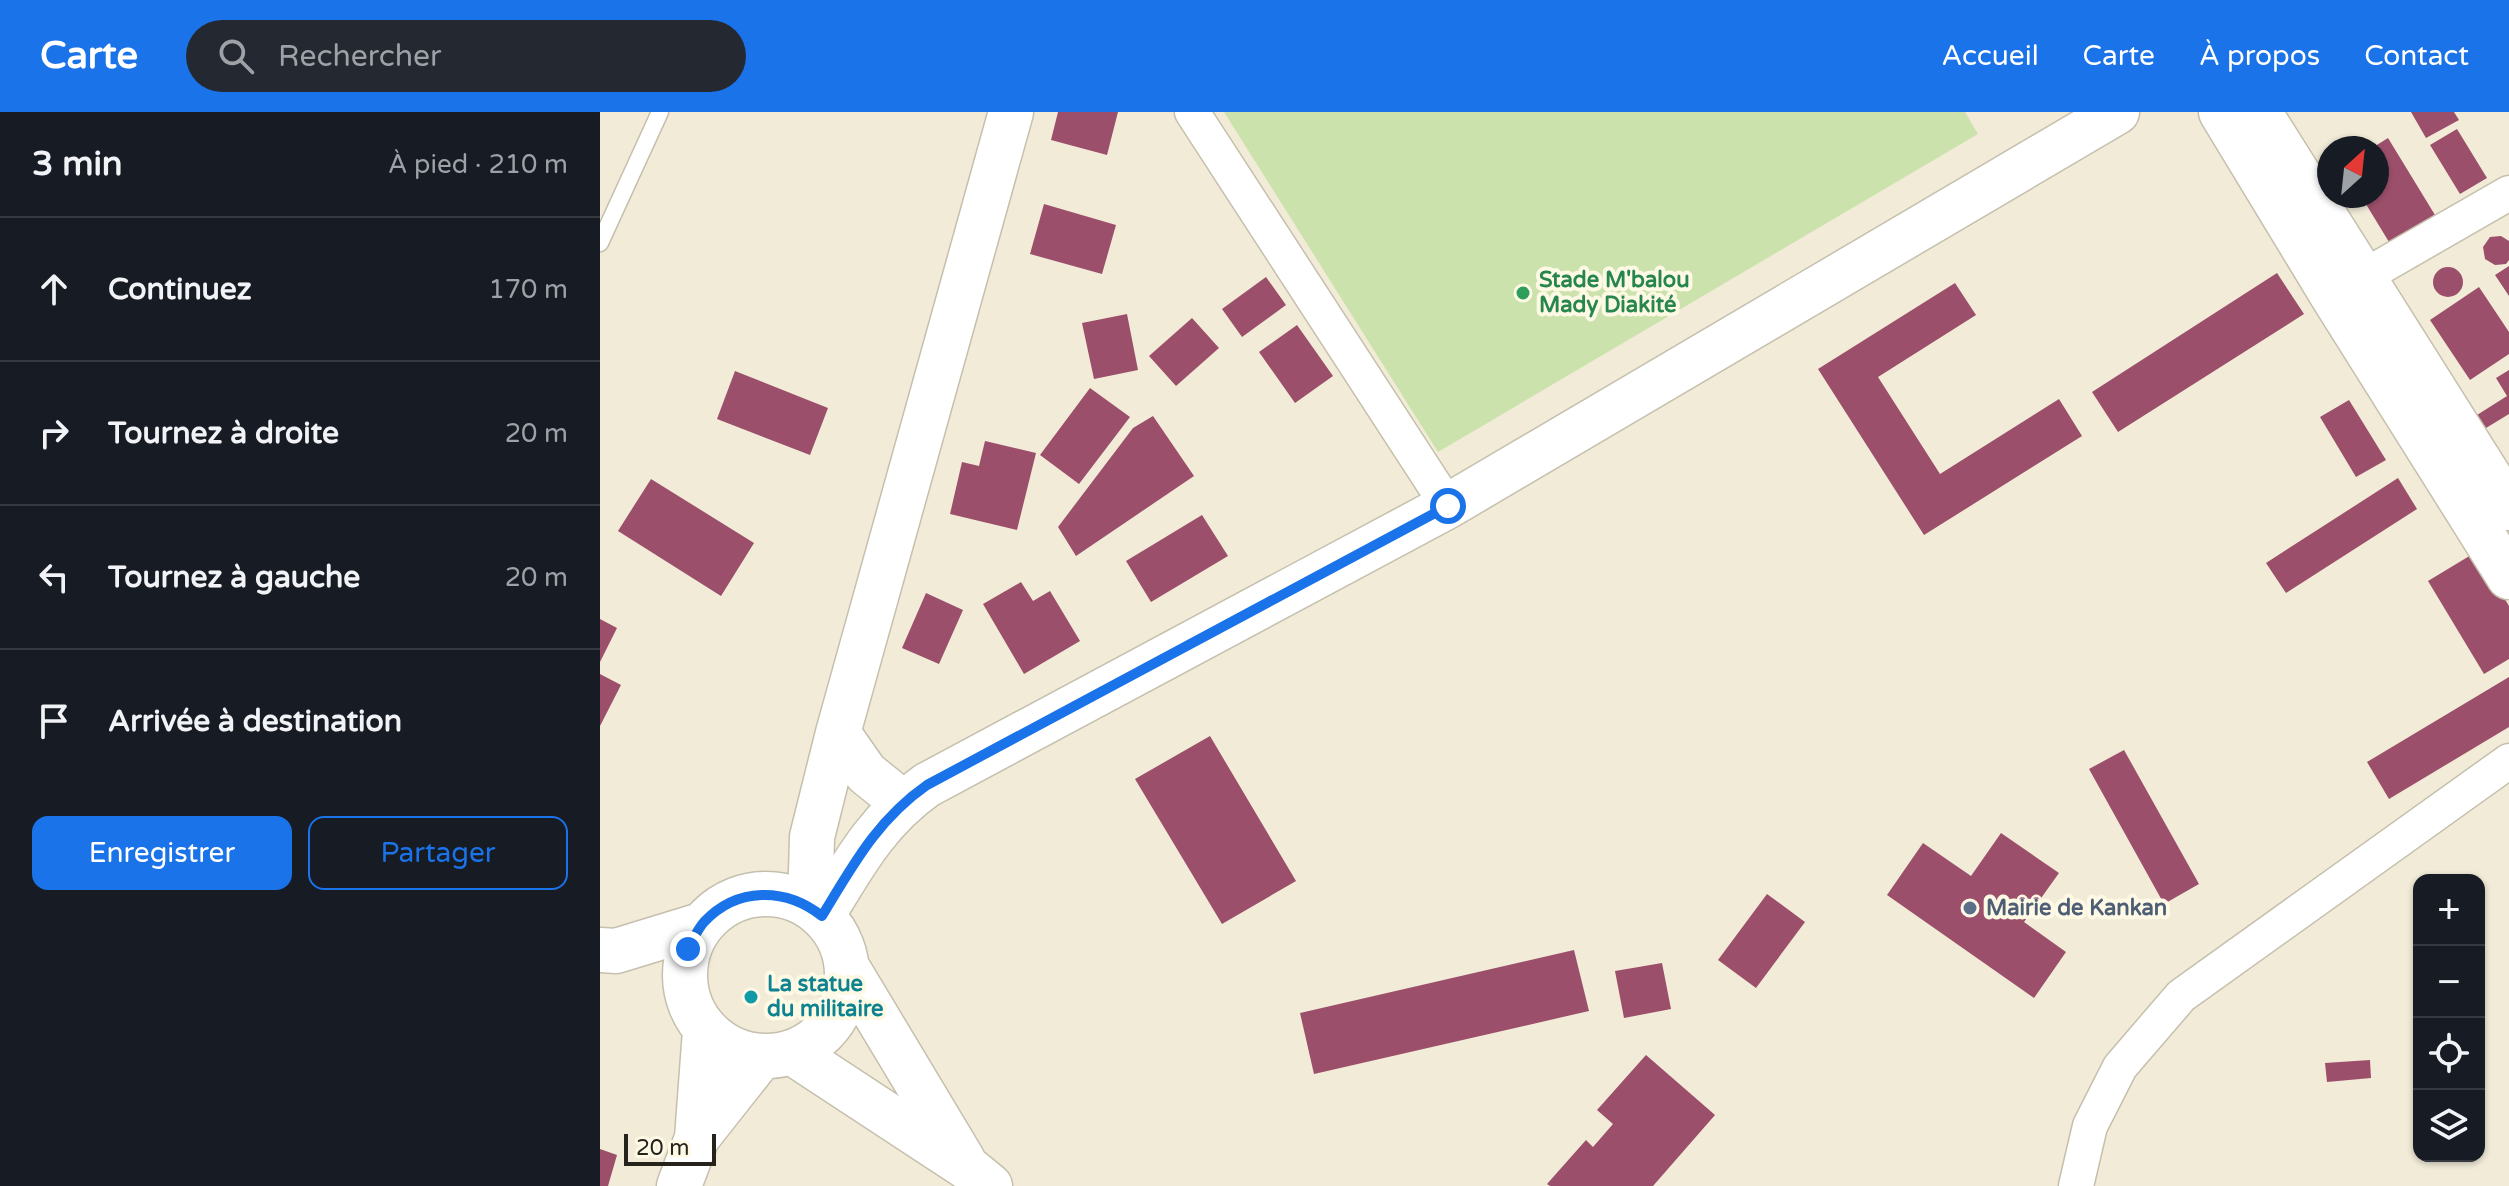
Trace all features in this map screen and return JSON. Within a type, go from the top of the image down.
[{"type":"street","points":[[816,912],[812,837],[838,733],[1011,112]]},
{"type":"street","points":[[1192,112],[1448,506]]},
{"type":"street","points":[[816,912],[902,802],[927,785],[1448,506],[2117,112]]},
{"type":"street","points":[[2221,112],[2509,508]]},
{"type":"street","points":[[2259,112],[2347,287],[2509,577]]},
{"type":"street","points":[[2347,287],[2509,193]]},
{"type":"street","points":[[838,733],[866,773],[902,802]]},
{"type":"street","points":[[2076,1186],[2090,1126],[2120,1067],[2181,996],[2509,761]]},
{"type":"street","points":[[759,894],[812,837]]},
{"type":"street","points":[[679,1186],[697,1138],[697,1018],[684,977],[688,949],[701,925],[718,909],[737,898],[759,894],[786,897],[816,912],[834,931],[843,948],[847,967],[846,994],[835,1019],[817,1040],[777,1055],[697,1138]]},
{"type":"street","points":[[608,951],[701,925]]},
{"type":"street","points":[[608,951],[697,1018],[730,1050],[777,1055],[979,1177]]},
{"type":"street","points":[[847,967],[979,1177]]},
{"type":"lane","points":[[600,243],[660,112]]},
{"type":"green space","name":"Stade M'balou Mady Diakité","points":[[1224,112],[1965,112],[1978,134],[1438,452]]},
{"type":"building","points":[[1058,112],[1118,112],[1107,155],[1051,140]]},
{"type":"building","points":[[2411,112],[2454,112],[2459,120],[2426,138]]},
{"type":"building","points":[[2457,129],[2487,178],[2460,194],[2430,145]]},
{"type":"building","points":[[2389,140],[2435,215],[2389,242],[2368,208],[2389,208]]},
{"type":"building","points":[[1044,204],[1116,225],[1102,274],[1030,254]]},
{"type":"building","points":[[2501,236],[2509,241],[2509,260],[2506,264],[2495,265],[2485,259],[2483,247],[2490,237]]},
{"type":"building","points":[[2509,266],[2509,296],[2495,275]]},
{"type":"building","points":[[2448,267],[2458,272],[2463,282],[2458,292],[2448,297],[2438,292],[2433,282],[2438,272]]},
{"type":"building","points":[[2277,273],[2304,314],[2118,432],[2092,392]]},
{"type":"building","points":[[1266,277],[1286,305],[1242,337],[1222,309]]},
{"type":"building","points":[[1955,283],[1976,315],[1878,377],[1940,474],[2059,399],[2082,436],[1924,535],[1818,369]]},
{"type":"building","points":[[2479,287],[2509,332],[2509,354],[2470,380],[2430,320]]},
{"type":"building","points":[[1127,314],[1138,370],[1094,379],[1082,323]]},
{"type":"building","points":[[1192,318],[1219,348],[1176,386],[1149,356]]},
{"type":"building","points":[[1297,325],[1333,376],[1295,403],[1259,352]]},
{"type":"building","points":[[2509,370],[2509,414],[2486,428],[2477,415],[2507,396],[2496,378]]},
{"type":"building","points":[[735,371],[828,408],[810,455],[717,419]]},
{"type":"building","points":[[1090,388],[1130,417],[1079,484],[1040,455]]},
{"type":"building","points":[[2349,400],[2386,460],[2356,477],[2320,417]]},
{"type":"building","points":[[1153,416],[1194,476],[1076,556],[1058,527],[1133,428]]},
{"type":"building","points":[[985,441],[1036,453],[1017,530],[950,514],[962,462],[979,466]]},
{"type":"building","points":[[2398,478],[2417,509],[2286,593],[2266,563]]},
{"type":"building","points":[[651,479],[754,543],[721,596],[618,531]]},
{"type":"building","points":[[1202,515],[1228,556],[1151,602],[1126,561]]},
{"type":"building","points":[[2476,552],[2509,606],[2509,659],[2484,674],[2428,581]]},
{"type":"building","points":[[1021,582],[1033,601],[1050,591],[1080,641],[1024,674],[983,604]]},
{"type":"building","points":[[926,593],[963,610],[939,664],[902,648]]},
{"type":"building","points":[[600,619],[617,628],[600,662]]},
{"type":"building","points":[[600,674],[621,685],[600,726]]},
{"type":"building","points":[[2509,677],[2509,727],[2389,799],[2367,762]]},
{"type":"building","points":[[1210,736],[1296,881],[1222,924],[1135,779]]},
{"type":"building","points":[[2124,750],[2199,884],[2164,904],[2089,769]]},
{"type":"building","name":"Mairie de Kankan","points":[[2001,833],[2059,873],[2024,922],[2066,952],[2034,998],[1887,895],[1923,843],[1971,876]]},
{"type":"building","points":[[1767,894],[1805,922],[1756,988],[1718,960]]},
{"type":"building","points":[[1574,950],[1589,1011],[1314,1074],[1300,1013]]},
{"type":"building","points":[[1662,963],[1671,1009],[1624,1018],[1615,971]]},
{"type":"building","points":[[1646,1055],[1715,1115],[1653,1186],[1547,1184],[1586,1140],[1593,1147],[1613,1124],[1597,1110]]},
{"type":"building","points":[[2370,1060],[2371,1078],[2327,1082],[2325,1063]]},
{"type":"building","points":[[600,1149],[617,1155],[608,1186],[600,1186]]},
{"type":"place","name":"Stade M'balou Mady Diakité","points":[[1523,293]]},
{"type":"place","name":"Mairie de Kankan","points":[[1970,908]]},
{"type":"place","name":"La statue du militaire","points":[[751,997]]},
{"type":"route","points":[[688,949],[701,925],[718,909],[737,898],[759,894],[786,897],[822,916],[877,830],[902,802],[927,785],[1448,506]]}]
